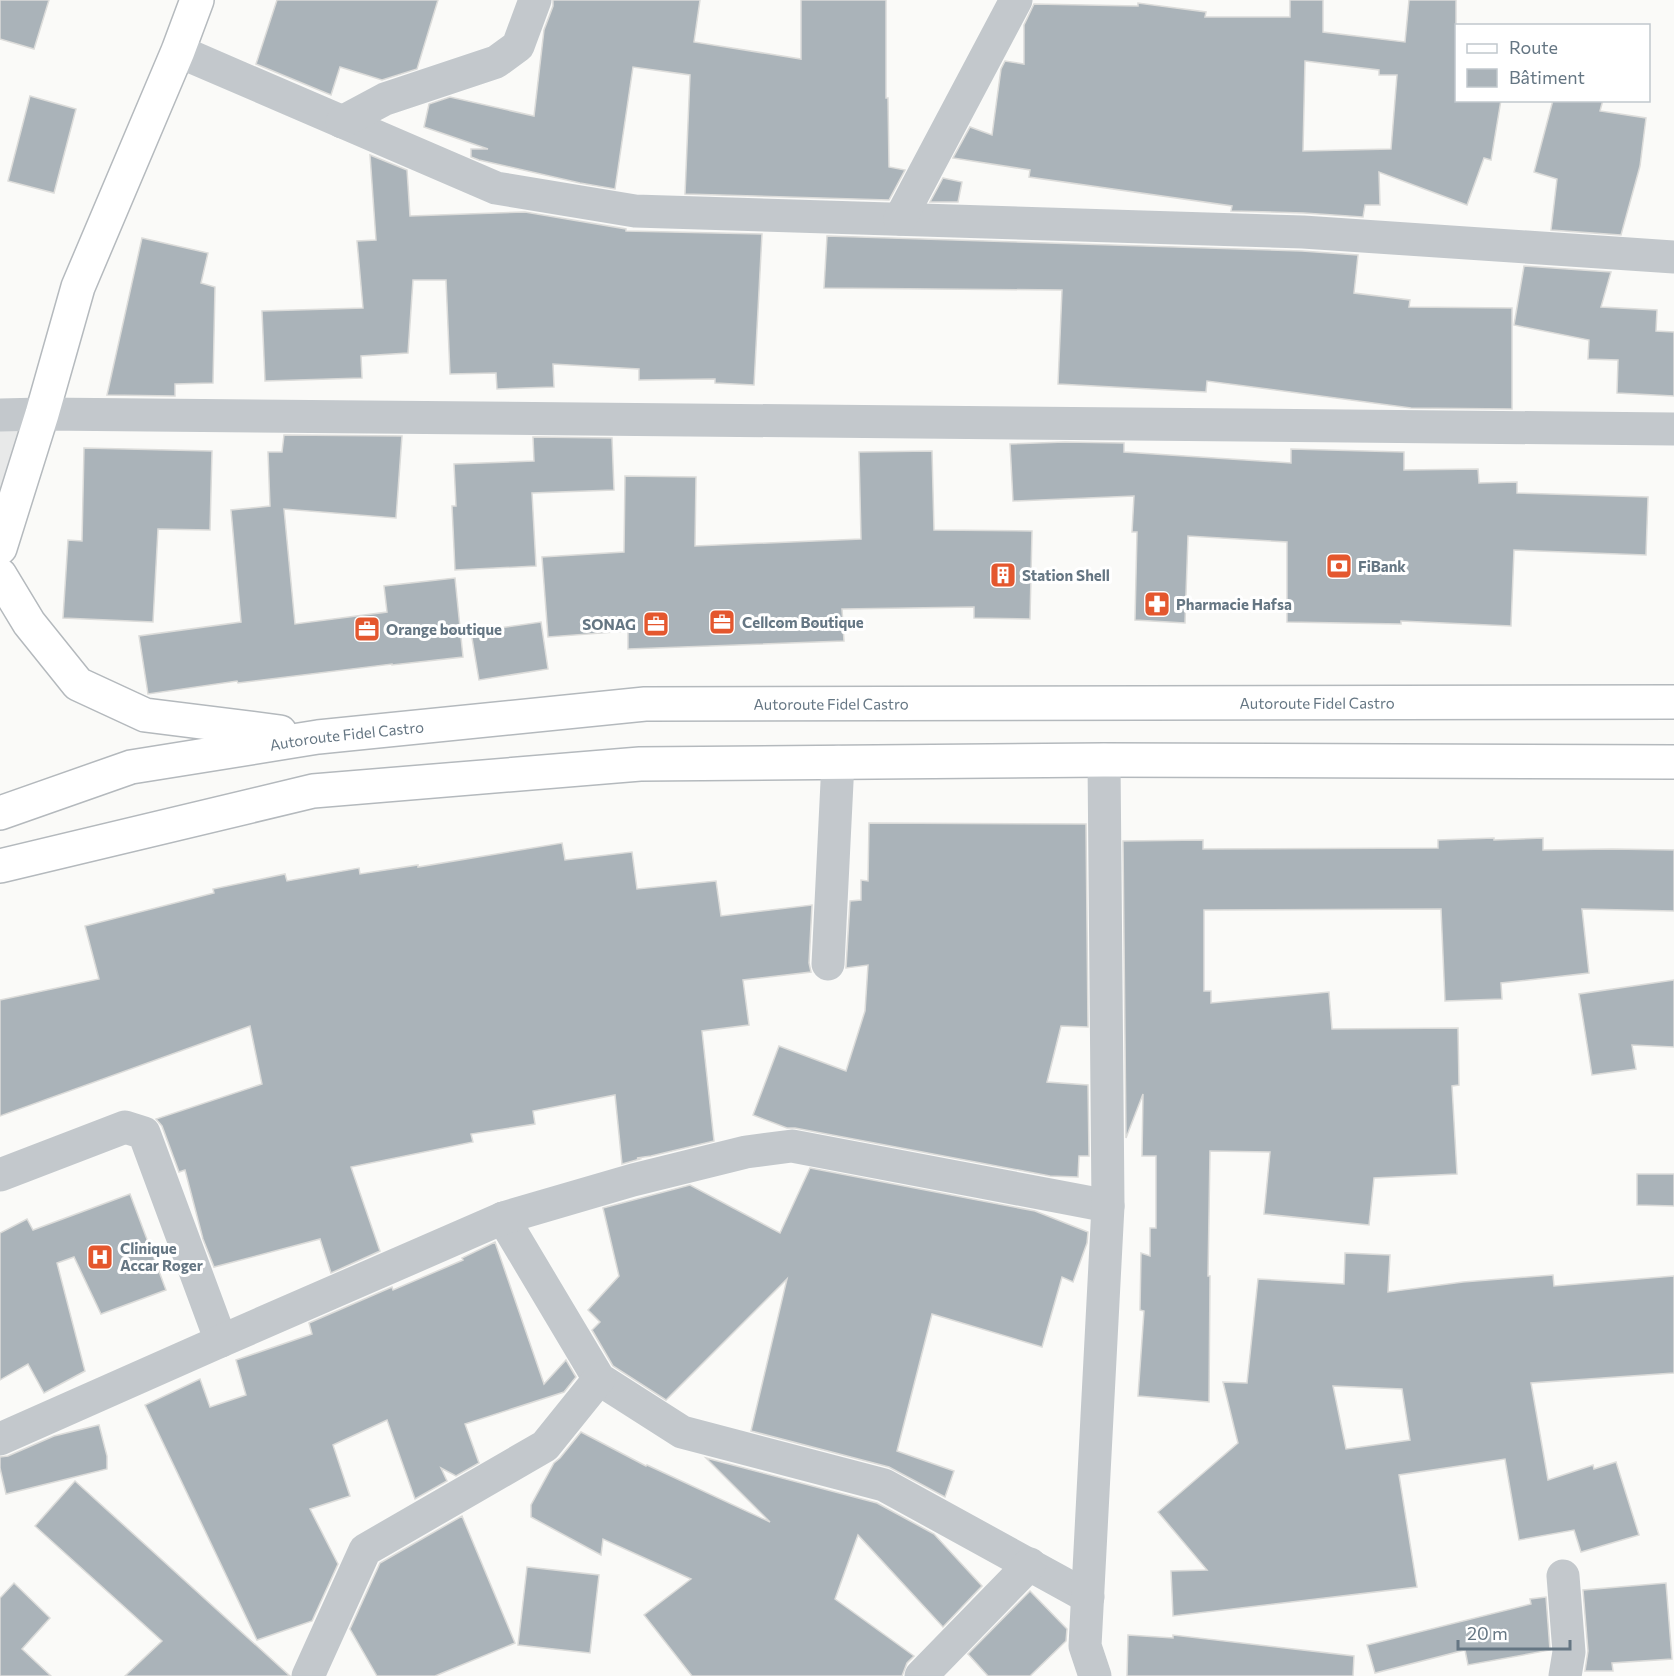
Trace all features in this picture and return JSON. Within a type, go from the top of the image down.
[{"type":"main road","points":[[0,548],[42,414],[78,287],[178,51],[197,0]]},
{"type":"main road","points":[[0,575],[29,623],[78,684],[145,715],[318,737]]},
{"type":"main road","name":"Autoroute Fidel Castro","points":[[0,813],[131,767],[318,737],[645,704],[1674,702]]},
{"type":"main road","points":[[0,866],[313,791],[640,764],[1104,760],[1674,762]]},
{"type":"street","points":[[342,122],[386,99],[496,62],[518,46],[535,0]]},
{"type":"street","points":[[900,219],[1016,0]]},
{"type":"street","points":[[178,51],[496,188],[635,211],[1303,232],[1674,257]]},
{"type":"street","points":[[0,415],[1674,429]]},
{"type":"street","points":[[1095,1676],[1085,1646],[1108,1206],[1104,760]]},
{"type":"street","points":[[828,964],[838,762]]},
{"type":"street","points":[[0,1175],[125,1127],[144,1133],[221,1341]]},
{"type":"street","points":[[0,1439],[503,1218],[633,1180],[746,1152],[792,1146],[1108,1206]]},
{"type":"street","points":[[503,1218],[599,1379],[682,1432],[884,1485],[1088,1597]]},
{"type":"street","points":[[308,1676],[366,1550],[545,1446],[599,1379]]},
{"type":"street","points":[[921,1676],[1030,1564]]},
{"type":"street","points":[[1563,1576],[1569,1652],[1566,1676]]},
{"type":"shaded area","points":[[0,421],[61,421],[0,530]]},
{"type":"building","points":[[0,0],[49,0],[34,49],[0,39]]},
{"type":"building","points":[[277,0],[438,0],[417,69],[382,80],[340,67],[331,95],[256,64]]},
{"type":"building","points":[[553,0],[700,0],[694,42],[801,59],[801,0],[886,0],[889,167],[905,170],[889,200],[685,194],[690,75],[633,67],[615,189],[479,160],[471,157],[471,149],[488,149],[424,127],[429,104],[450,97],[534,116],[544,30]]},
{"type":"building","points":[[1290,0],[1323,0],[1323,32],[1405,42],[1409,0],[1456,0],[1455,102],[1501,102],[1491,160],[1484,158],[1467,205],[1379,172],[1380,205],[1365,205],[1363,217],[1231,211],[1232,206],[1029,177],[1030,170],[953,158],[970,127],[992,135],[1001,69],[1005,61],[1024,64],[1024,25],[1034,4],[1138,6],[1138,3],[1206,12],[1205,17],[1290,17]],"holes":[[[1305,61],[1379,70],[1379,75],[1397,75],[1391,149],[1303,151]]]},
{"type":"building","points":[[30,96],[76,109],[54,193],[8,181]]},
{"type":"building","points":[[1552,102],[1602,102],[1600,111],[1646,118],[1640,166],[1621,235],[1551,230],[1557,179],[1534,172]]},
{"type":"building","points":[[370,155],[407,170],[410,216],[525,212],[626,229],[626,231],[762,234],[754,385],[715,383],[715,379],[639,380],[639,369],[553,364],[554,387],[497,389],[496,373],[450,374],[446,280],[413,280],[408,353],[361,356],[362,378],[265,381],[262,311],[363,308],[357,241],[376,240]]},
{"type":"building","points":[[943,178],[962,182],[958,202],[930,202]]},
{"type":"building","points":[[827,236],[1302,251],[1358,255],[1354,293],[1410,300],[1409,307],[1512,308],[1512,409],[1411,408],[1207,381],[1206,392],[1058,384],[1062,290],[824,288]]},
{"type":"building","points":[[142,238],[208,253],[201,283],[215,287],[213,383],[175,384],[175,396],[107,395]]},
{"type":"building","points":[[1524,266],[1611,272],[1601,307],[1657,310],[1656,331],[1674,332],[1674,396],[1617,393],[1618,360],[1588,359],[1589,340],[1514,325]]},
{"type":"building","points":[[284,435],[402,436],[396,518],[284,509],[295,624],[387,612],[384,586],[455,578],[463,657],[238,683],[237,681],[148,694],[139,636],[241,622],[231,510],[270,506],[268,452],[282,452]]},
{"type":"building","points":[[533,437],[612,438],[614,490],[532,493],[536,566],[455,570],[452,506],[456,506],[454,464],[534,461]]},
{"type":"building","points":[[1124,443],[1124,452],[1291,463],[1291,449],[1404,452],[1404,470],[1478,469],[1479,483],[1517,482],[1517,493],[1648,497],[1646,555],[1514,550],[1511,626],[1401,621],[1401,624],[1287,622],[1287,542],[1188,536],[1185,623],[1135,620],[1137,532],[1132,532],[1134,496],[1013,501],[1010,444]]},
{"type":"building","points":[[84,448],[212,451],[210,530],[158,529],[153,622],[63,618],[68,540],[82,541]]},
{"type":"building","points":[[932,451],[934,530],[1032,531],[1030,619],[974,618],[974,607],[842,609],[844,641],[628,649],[628,631],[548,637],[542,557],[624,552],[625,476],[696,477],[695,546],[861,539],[859,452]]},
{"type":"building","points":[[541,622],[548,669],[479,680],[471,632]]},
{"type":"building","points":[[869,823],[1086,824],[1088,1027],[1061,1026],[1047,1082],[1088,1085],[1089,1156],[1079,1156],[1078,1177],[1050,1176],[787,1128],[753,1115],[779,1046],[846,1071],[865,1011],[868,965],[846,968],[850,901],[861,900],[861,880],[868,881]]},
{"type":"building","points":[[1494,838],[1494,840],[1543,838],[1543,850],[1674,850],[1674,911],[1582,909],[1589,973],[1501,983],[1502,999],[1445,1001],[1441,909],[1204,910],[1204,991],[1211,991],[1211,1003],[1329,992],[1332,1029],[1458,1028],[1459,1085],[1452,1086],[1457,1174],[1374,1178],[1369,1225],[1264,1214],[1270,1152],[1210,1151],[1209,1402],[1138,1396],[1144,1311],[1140,1310],[1141,1253],[1150,1256],[1150,1228],[1156,1228],[1156,1156],[1142,1156],[1143,1094],[1126,1138],[1123,841],[1203,840],[1203,849],[1438,848],[1438,840]]},
{"type":"building","points":[[562,843],[565,860],[632,852],[637,889],[716,881],[721,916],[812,905],[809,963],[811,972],[743,980],[749,1025],[702,1031],[714,1141],[637,1158],[640,1159],[622,1164],[615,1095],[533,1111],[535,1124],[471,1134],[473,1142],[351,1167],[380,1251],[331,1273],[320,1239],[214,1267],[203,1239],[185,1170],[179,1172],[162,1126],[156,1119],[262,1084],[250,1026],[0,1116],[0,1000],[99,979],[85,926],[214,893],[213,889],[285,874],[287,881],[359,868],[360,874],[418,865],[418,867]]},
{"type":"building","points":[[1674,980],[1674,1047],[1632,1045],[1636,1069],[1592,1075],[1579,994]]},
{"type":"building","points":[[810,1168],[1035,1211],[1088,1232],[1087,1243],[1073,1282],[1062,1277],[1042,1347],[932,1314],[897,1451],[954,1471],[945,1497],[889,1467],[751,1431],[787,1279],[666,1400],[613,1366],[592,1330],[600,1322],[588,1310],[619,1276],[603,1208],[690,1185],[780,1233]]},
{"type":"building","points":[[1637,1174],[1674,1174],[1674,1206],[1637,1205]]},
{"type":"building","points":[[130,1194],[166,1290],[101,1314],[74,1257],[57,1263],[85,1371],[44,1393],[28,1364],[0,1380],[0,1233],[27,1219],[33,1230]]},
{"type":"building","points":[[495,1242],[544,1384],[566,1360],[576,1377],[564,1392],[465,1424],[479,1463],[456,1476],[441,1468],[447,1481],[415,1499],[387,1420],[333,1445],[350,1496],[310,1509],[338,1564],[312,1621],[257,1640],[145,1405],[200,1379],[210,1407],[246,1395],[236,1360],[312,1334],[309,1323],[392,1287],[393,1290],[463,1260],[462,1258]]},
{"type":"building","points":[[1345,1253],[1390,1255],[1388,1292],[1463,1282],[1553,1275],[1554,1286],[1674,1276],[1674,1373],[1531,1383],[1548,1480],[1593,1465],[1594,1469],[1616,1462],[1639,1535],[1581,1552],[1574,1530],[1519,1540],[1505,1459],[1399,1475],[1417,1587],[1173,1616],[1171,1571],[1207,1570],[1158,1512],[1238,1443],[1223,1382],[1247,1383],[1258,1279],[1344,1284]],"holes":[[[1333,1386],[1402,1389],[1410,1440],[1346,1449]]]},
{"type":"building","points":[[99,1425],[107,1456],[107,1469],[6,1494],[0,1457],[8,1456],[54,1436]]},
{"type":"building","points":[[581,1432],[646,1466],[770,1522],[706,1458],[877,1503],[934,1534],[982,1586],[943,1627],[858,1535],[835,1599],[914,1656],[907,1663],[902,1676],[692,1676],[644,1615],[691,1579],[603,1539],[601,1555],[531,1517],[531,1505],[554,1463]]},
{"type":"building","points":[[75,1481],[290,1676],[125,1676],[162,1641],[35,1526]]},
{"type":"building","points":[[462,1516],[515,1643],[435,1676],[377,1676],[350,1629],[380,1563]]},
{"type":"building","points":[[527,1567],[599,1575],[590,1653],[518,1645]]},
{"type":"building","points":[[14,1583],[50,1618],[22,1649],[51,1676],[0,1676],[0,1598]]},
{"type":"building","points":[[1666,1583],[1672,1659],[1612,1663],[1613,1671],[1585,1671],[1588,1651],[1583,1590]]},
{"type":"building","points":[[1030,1591],[1067,1629],[1066,1641],[1030,1676],[988,1676],[968,1654]]},
{"type":"building","points":[[1546,1597],[1550,1650],[1468,1665],[1465,1650],[1375,1673],[1367,1645],[1531,1604],[1530,1599]]},
{"type":"building","points":[[1128,1635],[1173,1638],[1173,1635],[1354,1656],[1353,1676],[1127,1676]]},
{"type":"place","name":"FiBank","points":[[1339,566]]},
{"type":"place","name":"Station Shell","points":[[1003,575]]},
{"type":"place","name":"Pharmacie Hafsa","points":[[1157,604]]},
{"type":"place","name":"Cellcom Boutique","points":[[722,622]]},
{"type":"place","name":"SONAG","points":[[656,624]]},
{"type":"place","name":"Orange boutique","points":[[367,629]]},
{"type":"place","name":"Clinique Accar Roger","points":[[100,1257]]}]
